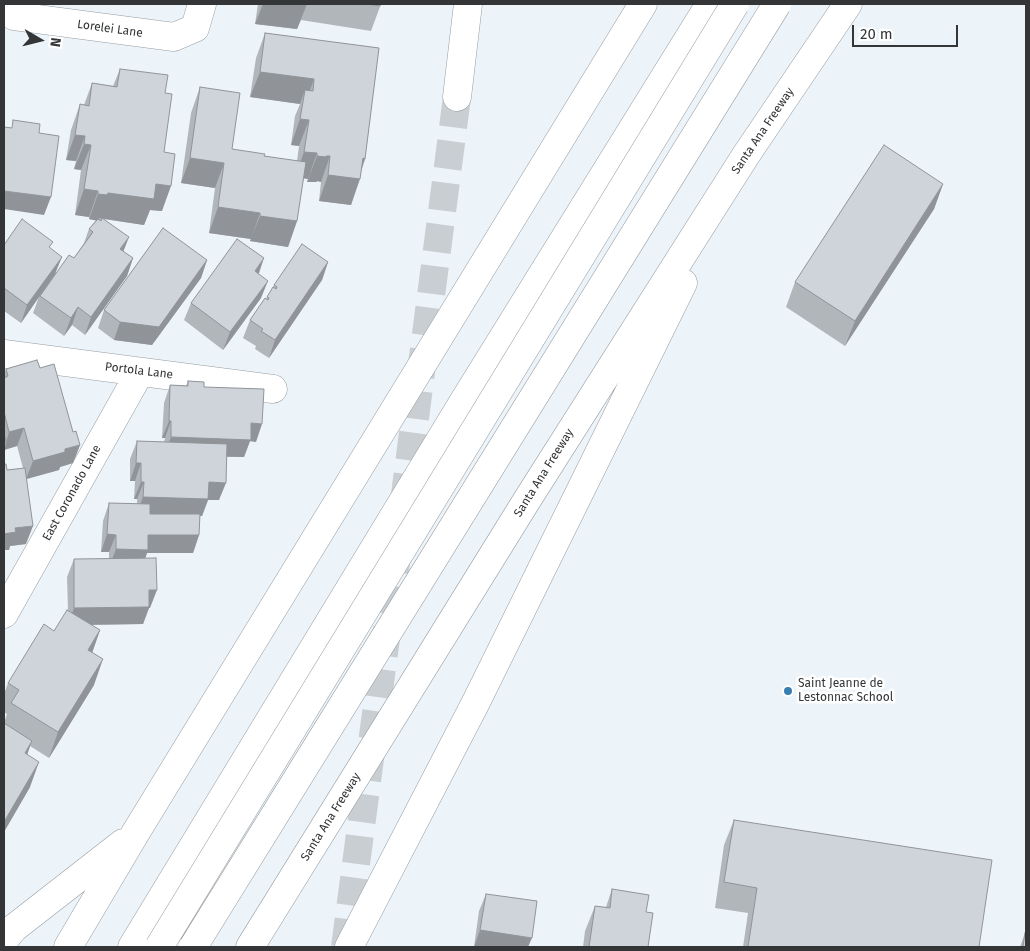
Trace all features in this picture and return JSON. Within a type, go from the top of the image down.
[{"type":"main road","name":"Lorelei Lane","points":[[5,4],[14,16],[174,37],[195,28],[202,4]]},
{"type":"main road","points":[[457,97],[468,4]]},
{"type":"main road","points":[[68,947],[136,832],[643,4]]},
{"type":"main road","points":[[132,947],[465,399],[710,4]]},
{"type":"main road","points":[[159,947],[735,4]]},
{"type":"main road","points":[[193,947],[777,4]]},
{"type":"main road","name":"Santa Ana Freeway","points":[[250,947],[527,500],[746,155],[848,4]]},
{"type":"main road","points":[[349,947],[475,704],[746,155]]},
{"type":"main road","name":"Portola Lane","points":[[4,354],[274,389]]},
{"type":"main road","name":"East Coronado Lane","points":[[8,600],[140,372]]},
{"type":"main road","points":[[4,940],[14,928],[136,832]]},
{"type":"building","points":[[265,33],[379,48],[365,159],[363,158],[360,179],[328,175],[330,156],[317,156],[317,153],[304,152],[309,120],[300,119],[305,90],[313,91],[314,79],[260,72]]},
{"type":"building","points":[[120,69],[168,75],[165,93],[172,94],[164,152],[175,154],[171,186],[156,184],[154,199],[108,193],[107,195],[98,194],[98,191],[84,189],[91,145],[84,144],[85,136],[75,135],[80,104],[89,106],[92,83],[117,87]]},
{"type":"building","points":[[200,87],[240,93],[232,149],[306,162],[297,221],[260,216],[260,213],[218,207],[224,163],[190,158]]},
{"type":"building","points":[[13,120],[40,124],[39,133],[59,136],[51,197],[4,191],[4,127],[12,128]]},
{"type":"building","points":[[884,145],[943,184],[855,321],[795,282]]},
{"type":"building","points":[[102,218],[129,237],[120,249],[133,258],[91,317],[78,307],[71,318],[40,296],[69,255],[74,258],[93,232],[89,229],[98,219],[101,221]]},
{"type":"building","points":[[22,219],[53,242],[49,247],[62,257],[27,305],[4,288],[4,245]]},
{"type":"building","points":[[163,228],[207,260],[159,327],[120,322],[104,310]]},
{"type":"building","points":[[237,239],[264,258],[255,271],[268,281],[230,332],[191,303]]},
{"type":"building","points":[[302,244],[328,262],[275,340],[261,331],[263,329],[250,320],[265,298],[268,300],[269,298],[267,297],[273,287],[276,289],[277,287],[274,285]]},
{"type":"building","points":[[37,360],[40,368],[54,364],[73,432],[76,431],[80,445],[65,449],[65,452],[33,461],[24,428],[9,432],[4,412],[4,378],[8,376],[6,369]]},
{"type":"building","points":[[188,381],[204,382],[204,387],[264,389],[262,424],[251,423],[251,440],[171,437],[171,421],[169,421],[170,385],[188,386]]},
{"type":"building","points":[[137,441],[227,444],[226,483],[209,482],[208,499],[143,497],[144,482],[141,482],[141,463],[136,463]]},
{"type":"building","points":[[4,464],[6,464],[7,470],[25,468],[33,526],[15,528],[16,532],[4,534]]},
{"type":"building","points":[[109,503],[150,504],[150,514],[200,514],[199,535],[148,535],[148,550],[116,549],[116,535],[107,534]]},
{"type":"building","points":[[156,558],[157,590],[149,590],[149,607],[74,608],[74,559]]},
{"type":"building","points":[[67,610],[100,630],[88,650],[103,659],[58,732],[11,703],[19,690],[8,683],[44,624],[54,631]]},
{"type":"building","points":[[4,723],[32,741],[25,753],[39,762],[4,822]]},
{"type":"building","points":[[734,820],[992,860],[979,947],[748,947],[757,888],[724,882]]},
{"type":"building","points":[[612,889],[649,895],[646,912],[653,913],[648,947],[589,947],[595,906],[610,908]]},
{"type":"building","points":[[486,894],[537,901],[532,938],[480,930]]},
{"type":"building","points":[[1025,933],[1026,947],[1023,947]]},
{"type":"tunnel","points":[[404,502],[457,97]]},
{"type":"tunnel","points":[[345,947],[397,555]]},
{"type":"place","name":"Saint Jeanne de Lestonnac School","points":[[788,691]]}]
